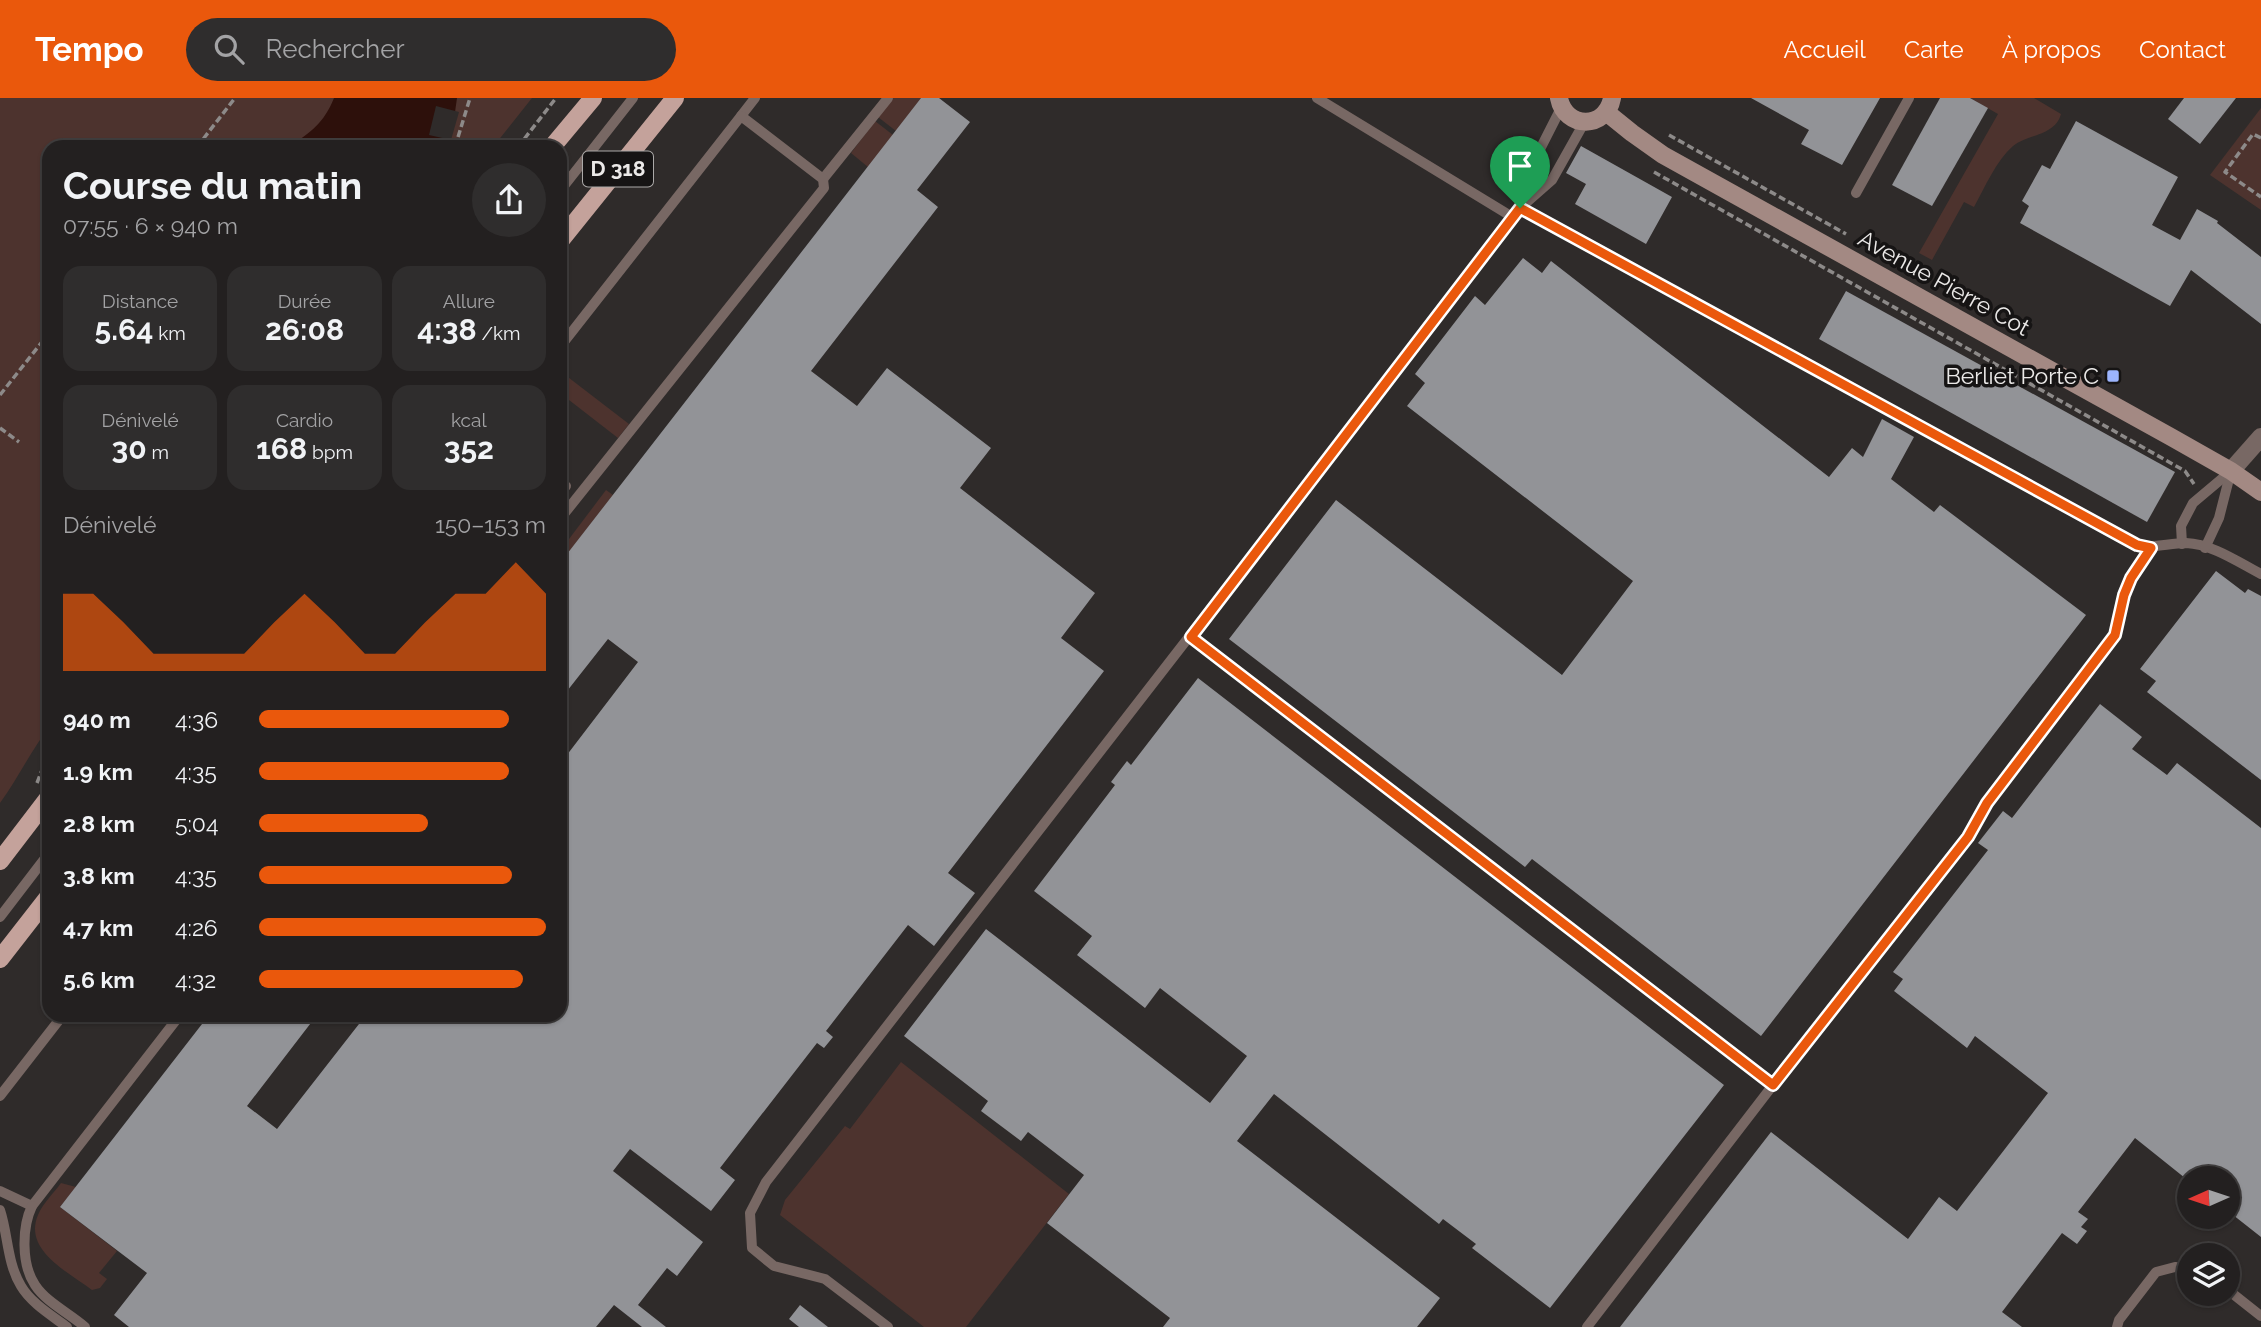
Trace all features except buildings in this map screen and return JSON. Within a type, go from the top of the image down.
[{"type":"main road","name":"D 318","points":[[558,140],[593,98]]},
{"type":"main road","name":"D 318","points":[[567,232],[675,98]]},
{"type":"main road","points":[[0,861],[42,806]]},
{"type":"main road","points":[[0,959],[42,905]]},
{"type":"street","points":[[1557,101],[1575,120],[1584,123],[1593,121],[1609,105]]},
{"type":"street","name":"Avenue Pierre Cot","points":[[1609,105],[1632,133],[1663,155],[2231,471],[2261,492]]},
{"type":"street","points":[[2231,471],[2261,437]]},
{"type":"lane","points":[[567,182],[633,98]]},
{"type":"lane","points":[[567,338],[755,98]]},
{"type":"lane","points":[[567,510],[824,188],[823,179],[888,98]]},
{"type":"lane","points":[[1317,98],[1517,213],[2137,545],[2151,548],[2182,544],[2205,548],[2228,556],[2261,574]]},
{"type":"lane","points":[[1856,193],[1909,98]]},
{"type":"lane","points":[[1517,213],[1530,169],[1557,101]]},
{"type":"lane","points":[[741,116],[823,179]]},
{"type":"lane","points":[[888,1327],[825,1279],[774,1266],[752,1248],[750,1213],[766,1182],[1517,213],[1552,180],[1584,123]]},
{"type":"lane","points":[[2182,544],[2181,526],[2193,503],[2231,471]]},
{"type":"lane","points":[[2205,548],[2219,518],[2231,471]]},
{"type":"lane","points":[[1587,1327],[1968,837],[1987,803],[2115,635],[2124,595],[2131,578],[2151,548]]},
{"type":"lane","points":[[1191,637],[1773,1085]]},
{"type":"lane","points":[[0,917],[42,862]]},
{"type":"lane","points":[[0,1096],[58,1022]]},
{"type":"lane","points":[[85,1327],[34,1284],[25,1244],[26,1219],[32,1206],[175,1022]]},
{"type":"lane","points":[[0,1191],[32,1206]]},
{"type":"lane","points":[[0,1210],[15,1274],[21,1287],[29,1297],[67,1327]]},
{"type":"lane","points":[[2118,1327],[2119,1320],[2156,1272],[2177,1267]]},
{"type":"lane","points":[[2240,1299],[2261,1315]]},
{"type":"path","points":[[202,140],[234,98]]},
{"type":"path","points":[[457,140],[470,98]]},
{"type":"path","points":[[523,140],[556,98]]},
{"type":"path","points":[[2261,138],[2253,134],[2225,172],[2261,197]]},
{"type":"path","points":[[1651,166],[1656,175],[2185,471]]},
{"type":"path","points":[[0,395],[42,342]]},
{"type":"path","points":[[0,428],[19,442]]},
{"type":"shaded area","points":[[0,98],[532,98],[499,140],[42,140],[42,737],[0,803]]},
{"type":"shaded area","points":[[334,98],[457,98],[447,140],[300,140],[326,114]]},
{"type":"shaded area","points":[[893,98],[921,98],[896,131],[878,117]]},
{"type":"shaded area","points":[[1970,98],[2034,98],[2061,114],[2053,127],[2019,142],[2007,152],[1974,207],[1964,202],[1932,260],[1919,253],[1998,114]]},
{"type":"shaded area","points":[[2261,108],[2261,210],[2210,175]]},
{"type":"shaded area","points":[[875,121],[893,135],[868,167],[851,153]]},
{"type":"shaded area","points":[[567,376],[629,424],[618,438],[567,398]]},
{"type":"shaded area","points":[[606,490],[613,495],[567,555],[567,542]]},
{"type":"shaded area","points":[[901,1062],[1069,1194],[966,1327],[924,1327],[780,1215],[785,1200],[845,1126],[850,1129]]},
{"type":"shaded area","points":[[61,1183],[76,1187],[60,1207],[117,1251],[99,1273],[107,1279],[100,1288],[92,1290],[60,1268],[42,1249],[37,1239],[35,1228],[38,1215]]},
{"type":"pier","points":[[436,106],[459,112],[451,140],[429,135]]},
{"type":"place","name":"Berliet Porte C","points":[[2113,376]]},
{"type":"route","points":[[1520,208],[2137,545],[2151,548],[2131,578],[2124,595],[2115,635],[1987,803],[1968,837],[1773,1085],[1191,637],[1520,208]]}]
